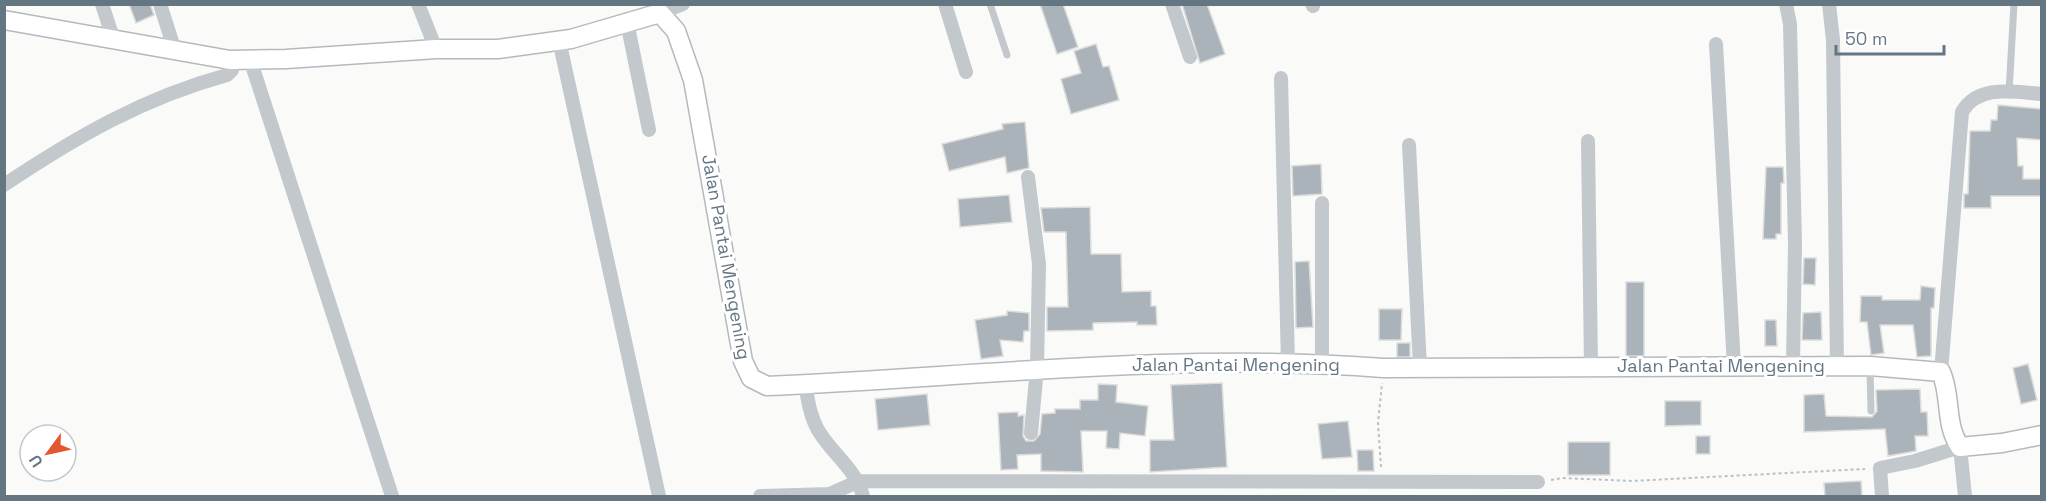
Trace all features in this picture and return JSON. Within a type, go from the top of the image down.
[{"type":"street","points":[[102,4],[113,38]]},
{"type":"street","points":[[160,4],[175,51]]},
{"type":"street","points":[[418,4],[436,49]]},
{"type":"street","points":[[4,20],[230,60],[436,49],[498,50],[560,40],[660,13],[683,4]]},
{"type":"street","points":[[945,4],[966,72]]},
{"type":"street","points":[[1173,4],[1190,57]]},
{"type":"street","points":[[1786,4],[1790,24],[1795,244],[1793,365]]},
{"type":"street","points":[[1829,4],[1833,40],[1837,366]]},
{"type":"street","name":"Jalan Pantai Mengening","points":[[660,13],[676,31],[693,80],[747,371],[751,378],[767,386],[1037,368],[1212,362],[1322,363],[1383,368],[1870,366],[1941,372]]},
{"type":"street","points":[[627,22],[649,130]]},
{"type":"street","points":[[560,40],[659,496]]},
{"type":"street","points":[[1716,44],[1734,366]]},
{"type":"street","points":[[250,59],[392,496]]},
{"type":"street","points":[[4,185],[98,125],[167,94],[231,74],[230,60]]},
{"type":"street","points":[[1281,78],[1288,364]]},
{"type":"street","points":[[1965,496],[1960,447],[1948,424],[1945,383],[1941,372],[1962,112],[1968,100],[1977,95],[2009,92],[2042,94]]},
{"type":"street","points":[[1588,141],[1591,366]]},
{"type":"street","points":[[1409,145],[1420,368]]},
{"type":"street","points":[[1028,177],[1040,264],[1037,368],[1031,433]]},
{"type":"street","points":[[1322,203],[1322,363]]},
{"type":"street","points":[[805,384],[811,414],[818,430],[861,489]]},
{"type":"street","points":[[1882,496],[1880,468],[1914,461],[1960,447],[2002,443],[2042,435]]},
{"type":"street","points":[[762,496],[830,494],[861,489],[1150,489],[1538,482]]},
{"type":"lane","points":[[990,4],[1007,55]]},
{"type":"lane","points":[[2009,92],[2014,4]]},
{"type":"lane","points":[[1870,366],[1871,411]]},
{"type":"path","points":[[1383,368],[1378,423],[1383,484]]},
{"type":"path","points":[[1538,482],[1562,478],[1632,481],[1880,468]]},
{"type":"building","points":[[129,4],[150,4],[154,15],[136,23]]},
{"type":"building","points":[[1040,4],[1063,4],[1078,47],[1057,54]]},
{"type":"building","points":[[1182,4],[1207,4],[1225,54],[1200,63]]},
{"type":"building","points":[[1096,44],[1103,67],[1109,66],[1119,100],[1071,114],[1061,79],[1081,73],[1074,51]]},
{"type":"building","points":[[1998,105],[2042,109],[2042,140],[2017,138],[2018,166],[2023,166],[2023,179],[2042,179],[2042,196],[1991,196],[1991,208],[1964,208],[1964,194],[1968,194],[1970,131],[1990,131],[1991,120],[1997,120]]},
{"type":"building","points":[[1025,122],[1029,168],[1007,173],[1005,157],[949,171],[942,144],[1003,129],[1002,124]]},
{"type":"building","points":[[1321,164],[1322,194],[1293,196],[1292,166]]},
{"type":"building","points":[[1766,167],[1783,167],[1781,234],[1776,234],[1776,239],[1763,239]]},
{"type":"building","points":[[1009,195],[1012,222],[960,227],[958,199]]},
{"type":"building","points":[[1090,207],[1091,254],[1121,254],[1122,292],[1151,291],[1151,306],[1156,306],[1157,325],[1137,325],[1137,322],[1093,323],[1093,330],[1047,331],[1047,307],[1068,307],[1066,232],[1044,232],[1041,208]]},
{"type":"building","points":[[1804,258],[1816,258],[1815,285],[1803,284]]},
{"type":"building","points":[[1309,261],[1313,327],[1296,328],[1295,262]]},
{"type":"building","points":[[1626,282],[1644,282],[1644,356],[1626,356]]},
{"type":"building","points":[[1921,286],[1935,288],[1934,308],[1931,308],[1931,356],[1917,357],[1913,325],[1880,325],[1884,353],[1871,355],[1867,322],[1860,322],[1861,296],[1882,296],[1882,300],[1920,300]]},
{"type":"building","points":[[1379,309],[1402,309],[1401,340],[1379,340]]},
{"type":"building","points":[[1007,311],[1029,313],[1029,331],[1024,331],[1023,342],[1000,340],[1003,356],[981,359],[975,320],[1007,315]]},
{"type":"building","points":[[1821,312],[1822,340],[1802,340],[1803,313]]},
{"type":"building","points":[[1765,320],[1776,320],[1777,346],[1765,346]]},
{"type":"building","points":[[1397,343],[1410,343],[1410,357],[1397,357]]},
{"type":"building","points":[[2028,364],[2037,400],[2021,404],[2013,368]]},
{"type":"building","points":[[1222,383],[1227,467],[1150,472],[1150,440],[1174,440],[1171,385]]},
{"type":"building","points":[[1098,384],[1117,385],[1116,402],[1148,406],[1145,436],[1120,433],[1119,449],[1106,448],[1107,431],[1081,431],[1083,472],[1041,471],[1041,454],[1017,455],[1018,469],[1001,470],[998,413],[1018,412],[1018,416],[1024,415],[1023,436],[1026,441],[1034,441],[1040,434],[1042,414],[1055,413],[1055,409],[1080,409],[1080,400],[1098,400]]},
{"type":"building","points":[[1920,389],[1921,412],[1927,412],[1928,436],[1915,436],[1916,451],[1888,456],[1885,429],[1804,432],[1804,395],[1824,394],[1826,416],[1872,417],[1877,411],[1876,390]]},
{"type":"building","points":[[927,394],[930,425],[878,430],[875,399]]},
{"type":"building","points":[[1665,401],[1701,401],[1701,425],[1665,426]]},
{"type":"building","points":[[1348,421],[1352,457],[1322,459],[1318,424]]},
{"type":"building","points":[[1696,436],[1710,436],[1710,454],[1696,454]]},
{"type":"building","points":[[1568,442],[1610,442],[1610,475],[1568,475]]},
{"type":"building","points":[[1357,450],[1373,450],[1374,471],[1358,471]]},
{"type":"building","points":[[1861,481],[1862,496],[1825,496],[1824,483]]}]
